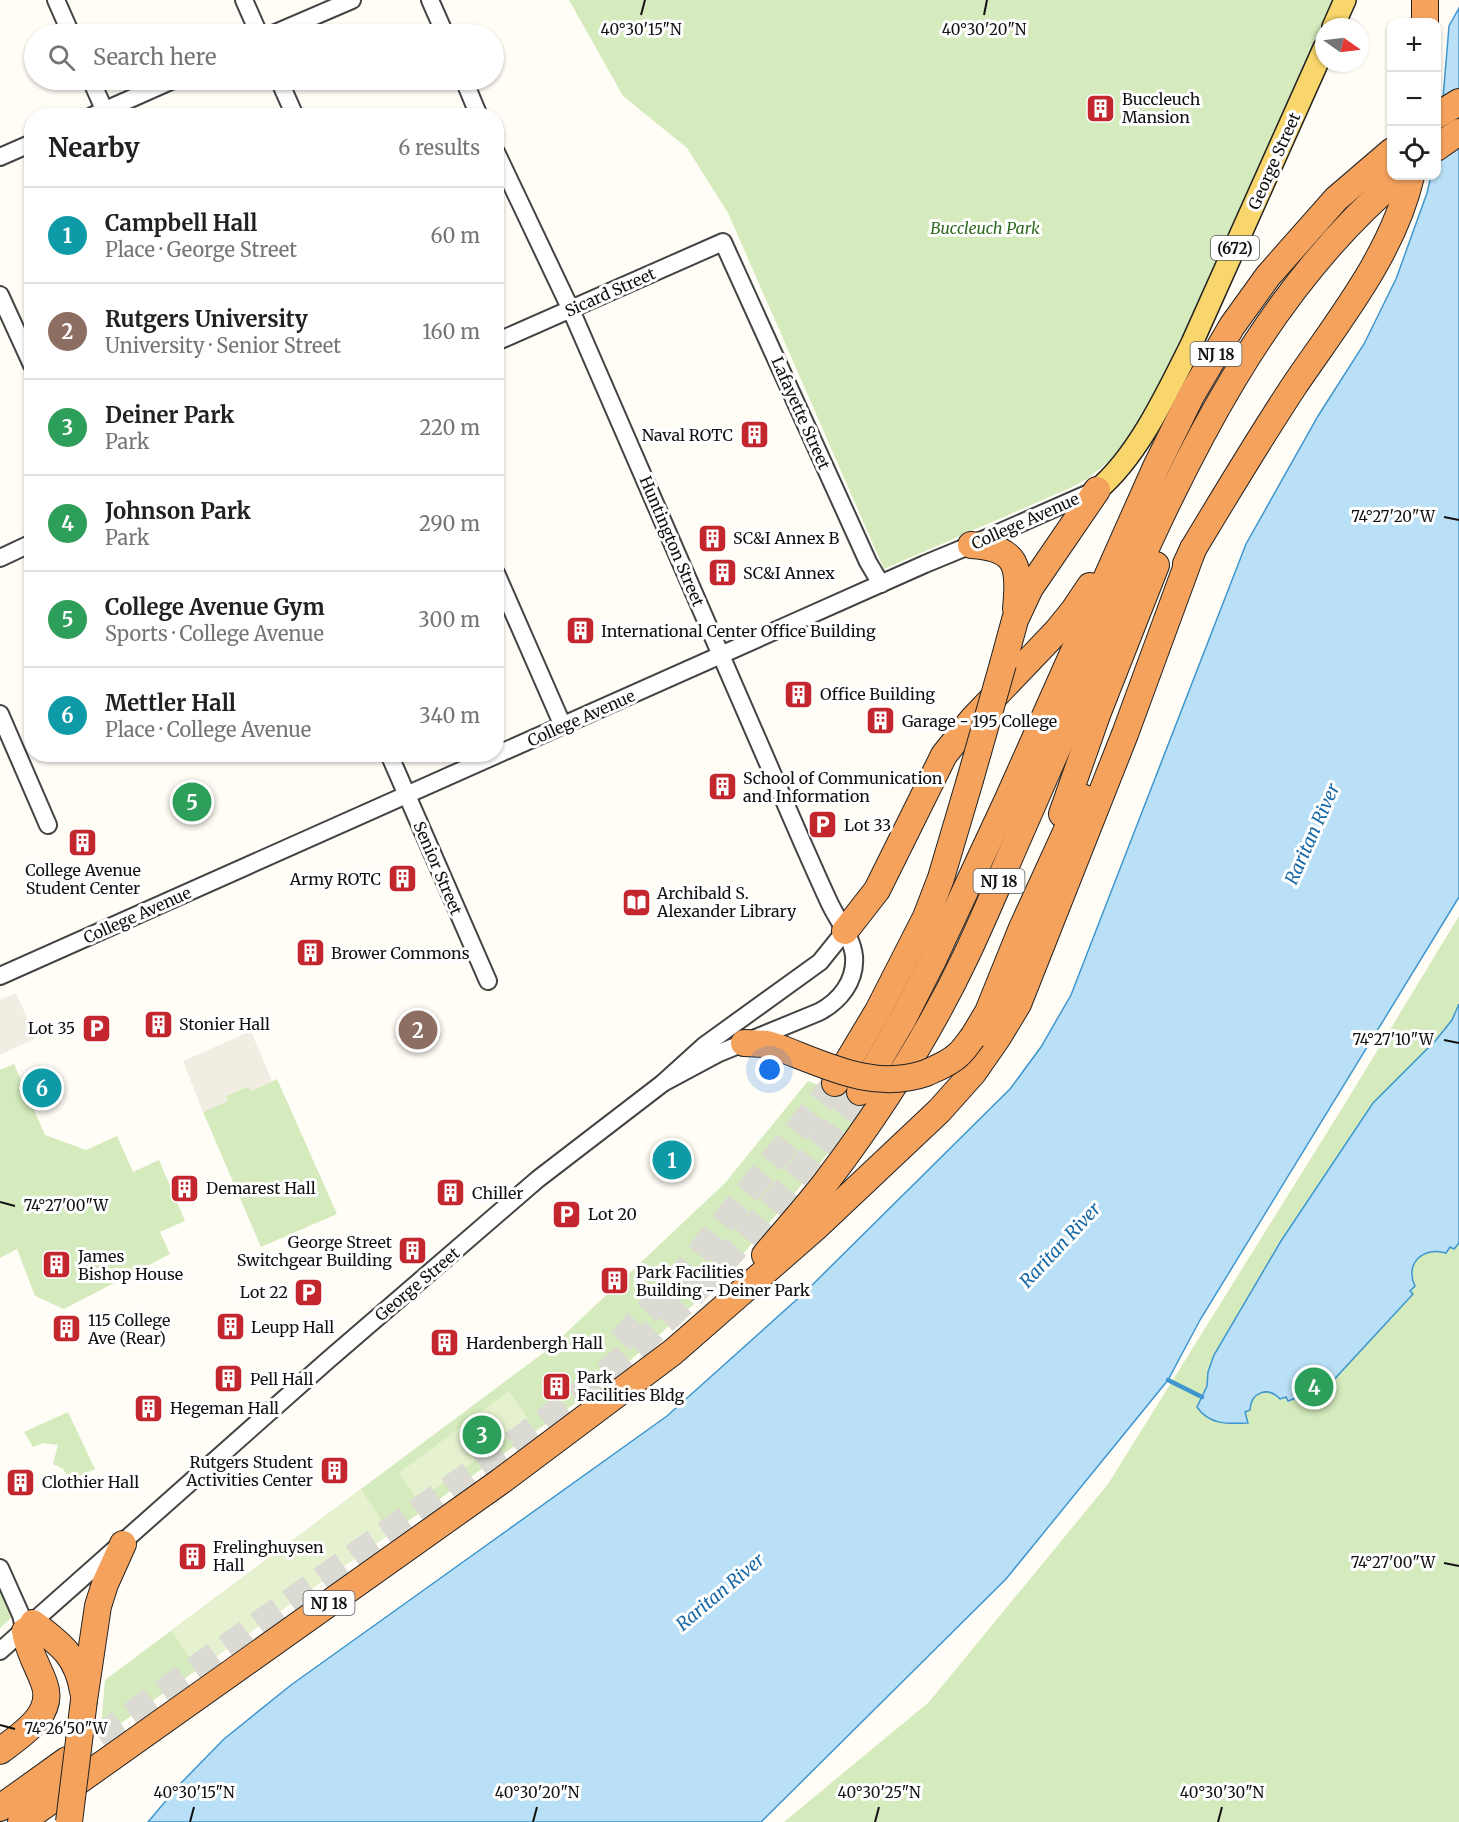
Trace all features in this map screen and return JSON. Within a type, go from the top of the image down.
[{"type":"highway","points":[[1425,0],[1425,18]]},
{"type":"highway","points":[[1441,113],[1459,102]]},
{"type":"highway","points":[[1441,145],[1459,132]]},
{"type":"highway","name":"NJ 18","points":[[860,1092],[902,1021],[933,960],[1008,799],[1127,531],[1191,396],[1232,326],[1268,276],[1336,198],[1387,155]]},
{"type":"highway","name":"NJ 18","points":[[21,1822],[510,1475],[673,1352],[743,1281],[825,1184],[880,1107],[917,1049],[966,957],[1157,521],[1199,439],[1245,360],[1305,276],[1374,199],[1396,180]]},
{"type":"highway","points":[[744,1043],[767,1044],[851,1075],[876,1080],[896,1080],[914,1077],[939,1068],[957,1056],[973,1037],[988,1012],[1022,928],[1193,549],[1253,449],[1370,271],[1391,234],[1410,180]]},
{"type":"highway","points":[[1022,928],[1098,712],[1170,529],[1245,360]]},
{"type":"highway","points":[[835,1083],[878,1011],[926,917],[941,878],[1015,620],[1030,588],[1097,490]]},
{"type":"highway","points":[[845,931],[877,890],[944,755],[972,720],[1074,610],[1127,531]]},
{"type":"highway","points":[[971,545],[1004,552],[1013,559],[1017,568],[1018,584],[1015,620]]},
{"type":"highway","points":[[673,1352],[815,1228],[939,1111],[973,1073],[998,1037],[1018,1004],[1032,971],[1125,734],[1193,549]]},
{"type":"highway","points":[[69,1822],[84,1700],[81,1678],[82,1656],[101,1596],[123,1544]]},
{"type":"highway","points":[[0,1751],[34,1724],[46,1702],[44,1683],[30,1654],[29,1627],[82,1656]]},
{"type":"highway","points":[[0,1808],[67,1760]]},
{"type":"main road","points":[[1337,18],[1345,0]]},
{"type":"main road","name":"George Street","points":[[1097,490],[1128,458],[1173,381],[1206,313],[1315,68]]},
{"type":"street","points":[[56,0],[67,24]]},
{"type":"street","points":[[243,0],[254,24]]},
{"type":"street","points":[[296,24],[352,0]]},
{"type":"street","points":[[430,0],[441,24]]},
{"type":"street","points":[[94,90],[99,108]]},
{"type":"street","points":[[114,108],[152,90]]},
{"type":"street","points":[[283,90],[291,108]]},
{"type":"street","points":[[468,90],[476,108]]},
{"type":"street","points":[[0,157],[24,146]]},
{"type":"street","name":"Huntington Street","points":[[504,169],[571,310],[854,955],[851,977],[841,996],[832,1005],[719,1053],[663,1083]]},
{"type":"street","name":"Sicard Street","points":[[504,339],[723,242]]},
{"type":"street","name":"Lafayette Street","points":[[723,242],[868,562],[881,584]]},
{"type":"street","points":[[0,295],[24,348]]},
{"type":"street","name":"College Avenue","points":[[504,752],[1097,490]]},
{"type":"street","points":[[0,558],[24,547]]},
{"type":"street","points":[[504,591],[563,726]]},
{"type":"street","points":[[0,714],[48,825]]},
{"type":"street","name":"Senior Street","points":[[393,762],[488,981]]},
{"type":"street","name":"College Avenue","points":[[0,976],[482,762]]},
{"type":"street","name":"George Street","points":[[0,1651],[333,1356],[538,1179],[663,1083],[705,1045],[820,962],[845,931]]},
{"type":"street","points":[[0,1568],[21,1615],[29,1627]]},
{"type":"green space","name":"Buccleuch Park","points":[[569,0],[1334,0],[1326,18],[1315,18],[1315,43],[1182,346],[1142,419],[1112,459],[1087,479],[1070,488],[884,569],[728,213],[687,148],[623,96]]},
{"type":"green space","points":[[1459,916],[1459,1822],[784,1822],[929,1702],[1108,1484]]},
{"type":"green space","points":[[14,1064],[45,1135],[86,1150],[117,1136],[133,1172],[159,1160],[185,1221],[160,1232],[170,1254],[64,1309],[35,1296],[17,1249],[0,1258],[0,1070]]},
{"type":"green space","points":[[277,1079],[337,1214],[261,1247],[203,1112],[227,1101],[225,1096],[249,1086],[251,1091]]},
{"type":"green space","points":[[808,1081],[869,1105],[720,1281],[607,1381],[100,1738],[105,1680],[550,1348],[725,1183]]},
{"type":"green space","points":[[509,1391],[530,1422],[418,1501],[399,1473]]},
{"type":"green space","points":[[68,1412],[95,1469],[70,1480],[63,1469],[53,1464],[58,1445],[43,1443],[33,1447],[24,1432]]},
{"type":"green space","points":[[361,1489],[390,1533],[198,1669],[171,1631]]},
{"type":"green space","points":[[0,1591],[12,1617],[0,1628]]},
{"type":"shaded area","points":[[16,993],[36,1038],[0,1055],[0,1000]]},
{"type":"shaded area","points":[[251,1031],[272,1081],[251,1091],[248,1086],[226,1096],[228,1101],[203,1112],[183,1061]]},
{"type":"water","name":"Raritan River","points":[[1459,8],[1459,897],[1200,1320],[1168,1380],[1006,1579],[761,1822],[148,1822],[180,1784],[224,1739],[291,1685],[667,1416],[804,1293],[1010,1089],[1041,1047],[1071,995],[1246,544],[1318,416],[1364,344],[1396,279],[1430,180],[1441,180],[1441,123],[1449,26]]},
{"type":"water","points":[[1459,1004],[1459,1243],[1454,1249],[1450,1247],[1446,1253],[1430,1252],[1418,1258],[1412,1270],[1415,1286],[1410,1291],[1413,1294],[1328,1386],[1288,1401],[1286,1397],[1280,1399],[1270,1393],[1261,1393],[1253,1399],[1250,1410],[1245,1412],[1248,1423],[1226,1423],[1207,1417],[1197,1407],[1207,1386],[1208,1372],[1214,1355],[1281,1241],[1373,1103],[1436,1040],[1452,1020]]},
{"type":"waterway","points":[[1168,1380],[1202,1397]]},
{"type":"tunnel","points":[[620,1341],[680,1277],[835,1083]]},
{"type":"tunnel","points":[[67,1760],[512,1445],[612,1368],[674,1312],[725,1260],[794,1178],[860,1092]]},
{"type":"place","name":"Buccleuch Mansion","points":[[1101,108]]},
{"type":"place","name":"Naval ROTC","points":[[754,435]]},
{"type":"place","name":"SC&I Annex B","points":[[712,538]]},
{"type":"place","name":"SC&I Annex","points":[[722,573]]},
{"type":"place","name":"International Center Office Building","points":[[580,631]]},
{"type":"place","name":"Office Building","points":[[799,694]]},
{"type":"place","name":"Garage - 195 College","points":[[881,721]]},
{"type":"place","name":"School of Communication and Information","points":[[722,787]]},
{"type":"place","name":"College Avenue Gym","points":[[192,802]]},
{"type":"place","name":"Lot 33","points":[[823,825]]},
{"type":"place","name":"College Avenue Student Center","points":[[83,842]]},
{"type":"place","name":"Army ROTC","points":[[402,879]]},
{"type":"place","name":"Archibald S. Alexander Library","points":[[636,902]]},
{"type":"place","name":"Brower Commons","points":[[310,953]]},
{"type":"place","name":"Stonier Hall","points":[[158,1024]]},
{"type":"place","name":"Lot 35","points":[[96,1028]]},
{"type":"place","name":"Rutgers University","points":[[418,1030]]},
{"type":"place","name":"Mettler Hall","points":[[42,1088]]},
{"type":"place","name":"Campbell Hall","points":[[672,1160]]},
{"type":"place","name":"Demarest Hall","points":[[185,1188]]},
{"type":"place","name":"Chiller","points":[[451,1193]]},
{"type":"place","name":"Lot 20","points":[[567,1214]]},
{"type":"place","name":"George Street Switchgear Building","points":[[413,1251]]},
{"type":"place","name":"James Bishop House","points":[[57,1265]]},
{"type":"place","name":"Park Facilities Building - Deiner Park","points":[[615,1281]]},
{"type":"place","name":"Lot 22","points":[[309,1292]]},
{"type":"place","name":"Leupp Hall","points":[[230,1327]]},
{"type":"place","name":"115 College Ave (Rear)","points":[[67,1329]]},
{"type":"place","name":"Hardenbergh Hall","points":[[445,1343]]},
{"type":"place","name":"Pell Hall","points":[[229,1379]]},
{"type":"place","name":"Park Facilities Bldg","points":[[556,1386]]},
{"type":"place","name":"Johnson Park","points":[[1314,1387]]},
{"type":"place","name":"Hegeman Hall","points":[[149,1408]]},
{"type":"place","name":"Deiner Park","points":[[482,1435]]},
{"type":"place","name":"Rutgers Student Activities Center","points":[[334,1471]]},
{"type":"place","name":"Clothier Hall","points":[[21,1482]]},
{"type":"place","name":"Frelinghuysen Hall","points":[[192,1556]]}]
